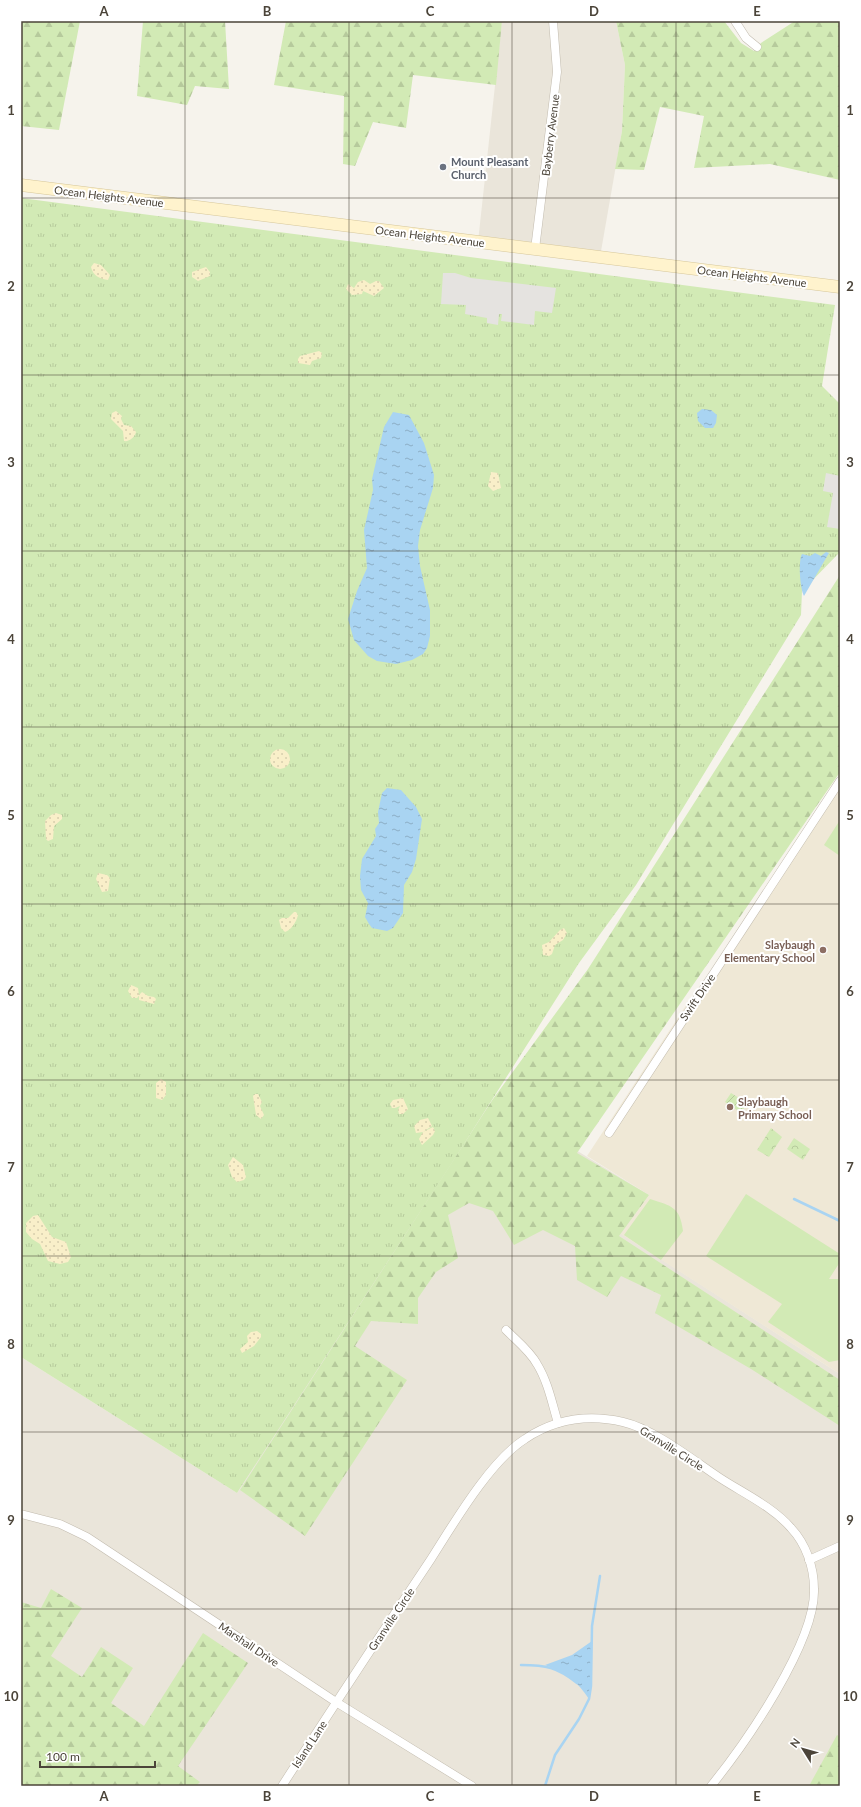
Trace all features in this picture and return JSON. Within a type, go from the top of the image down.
[{"type":"main road","name":"Ocean Heights Avenue","points":[[21,185],[840,287]]},
{"type":"street","name":"Bayberry Avenue","points":[[535,249],[557,72],[554,21]]},
{"type":"street","points":[[735,21],[746,38],[757,47]]},
{"type":"street","name":"Swift Drive","points":[[609,1133],[840,781]]},
{"type":"street","points":[[506,1330],[526,1350],[537,1364],[543,1375],[558,1423]]},
{"type":"street","name":"Granville Circle","points":[[336,1702],[455,1523],[495,1467],[513,1447],[525,1439],[558,1423],[578,1418],[624,1422],[649,1432],[783,1520],[800,1540],[809,1560],[813,1580],[813,1602],[810,1617],[797,1651],[785,1676],[774,1694],[733,1758],[711,1786]]},
{"type":"street","name":"Marshall Drive","points":[[21,1514],[60,1524],[87,1537],[336,1702],[472,1786]]},
{"type":"street","points":[[809,1560],[840,1546]]},
{"type":"street","name":"Island Lane","points":[[282,1786],[336,1702]]},
{"type":"shaded area","points":[[502,21],[616,21],[625,65],[622,131],[600,257],[478,242]]},
{"type":"shaded area","points":[[443,273],[455,273],[471,278],[556,288],[552,313],[535,311],[534,325],[501,321],[502,314],[499,314],[498,325],[487,323],[487,318],[465,314],[466,305],[441,304]]},
{"type":"shaded area","points":[[826,473],[840,476],[840,529],[827,527],[833,493],[823,491]]},
{"type":"shaded area","name":"Slaybaugh Primary School","points":[[840,781],[840,1374],[621,1234],[649,1195],[587,1156],[685,1007],[712,974]]},
{"type":"shaded area","points":[[493,1099],[649,1195],[622,1234],[840,1374],[840,1786],[181,1786],[21,1680],[21,1357],[237,1493]]},
{"type":"green space","points":[[21,21],[80,21],[59,130],[21,126]]},
{"type":"green space","points":[[143,21],[225,21],[229,89],[195,86],[187,105],[137,96]]},
{"type":"green space","points":[[286,21],[502,21],[496,85],[413,75],[406,128],[373,122],[355,166],[343,164],[344,96],[274,85]]},
{"type":"green space","points":[[616,21],[724,21],[741,43],[754,51],[761,43],[795,21],[840,21],[840,180],[770,164],[694,168],[704,116],[660,107],[644,170],[615,169],[622,131],[625,65]]},
{"type":"green space","points":[[21,198],[835,305],[822,386],[840,404],[840,552],[802,591],[801,615],[636,885],[579,963],[450,1166],[237,1493],[21,1357]]},
{"type":"green space","points":[[840,575],[840,772],[577,1153],[649,1195],[619,1236],[840,1380],[840,1426],[751,1369],[655,1313],[661,1295],[621,1276],[607,1297],[577,1280],[575,1246],[543,1230],[514,1245],[493,1211],[469,1203],[448,1215],[458,1258],[436,1272],[418,1298],[418,1324],[371,1321],[355,1346],[407,1380],[305,1536],[240,1490],[493,1099],[588,969]]},
{"type":"green space","points":[[840,820],[840,856],[824,845]]},
{"type":"green space","points":[[731,1093],[747,1103],[741,1113],[725,1102]]},
{"type":"green space","points":[[771,1128],[782,1137],[769,1157],[757,1150]]},
{"type":"green space","points":[[794,1138],[810,1149],[803,1160],[787,1149]]},
{"type":"green space","points":[[746,1194],[840,1254],[840,1262],[829,1279],[840,1279],[840,1360],[829,1362],[768,1322],[782,1304],[706,1256]]},
{"type":"green space","points":[[650,1199],[674,1209],[680,1217],[682,1223],[683,1231],[661,1260],[624,1235]]},
{"type":"green space","points":[[51,1589],[82,1608],[51,1656],[82,1677],[101,1647],[133,1668],[111,1703],[144,1726],[203,1633],[248,1663],[178,1766],[200,1782],[196,1786],[21,1786],[21,1602],[41,1608]]},
{"type":"green space","points":[[837,1735],[840,1737],[840,1786],[809,1786]]},
{"type":"sand","points":[[94,263],[101,265],[110,275],[108,280],[102,279],[93,273],[91,267]]},
{"type":"sand","points":[[206,267],[210,272],[210,276],[198,281],[192,277],[192,272]]},
{"type":"sand","points":[[364,280],[370,284],[379,281],[384,288],[374,296],[363,291],[362,294],[352,295],[346,289],[348,284],[354,288],[358,282]]},
{"type":"sand","points":[[319,351],[322,353],[321,358],[312,361],[310,365],[298,363],[300,356]]},
{"type":"sand","points":[[116,411],[122,416],[121,419],[124,425],[131,426],[136,432],[132,439],[124,441],[123,431],[111,419],[112,413]]},
{"type":"sand","points":[[491,472],[498,473],[501,488],[493,491],[488,486]]},
{"type":"sand","points":[[280,749],[287,752],[290,759],[287,766],[280,769],[273,766],[270,759],[273,752]]},
{"type":"sand","points":[[56,813],[62,815],[62,819],[54,826],[53,839],[48,841],[46,839],[45,821],[51,815]]},
{"type":"sand","points":[[98,873],[107,875],[110,878],[108,891],[102,892],[96,879]]},
{"type":"sand","points":[[294,912],[298,915],[296,921],[291,928],[285,932],[281,928],[279,920],[282,918],[288,918]]},
{"type":"sand","points":[[564,928],[567,933],[563,940],[555,945],[552,954],[549,956],[543,955],[542,945],[549,942],[560,930]]},
{"type":"sand","points":[[131,985],[138,988],[139,995],[142,992],[148,996],[154,997],[156,999],[154,1004],[139,1000],[139,996],[137,998],[132,998],[128,991]]},
{"type":"sand","points":[[161,1079],[166,1082],[166,1095],[162,1100],[156,1098],[156,1083]]},
{"type":"sand","points":[[258,1094],[262,1102],[260,1106],[264,1115],[261,1119],[256,1115],[253,1096]]},
{"type":"sand","points":[[403,1098],[408,1109],[403,1114],[399,1114],[398,1110],[400,1106],[392,1108],[390,1104],[393,1100]]},
{"type":"sand","points":[[428,1118],[432,1126],[423,1132],[416,1133],[414,1126],[420,1120]]},
{"type":"sand","points":[[433,1127],[435,1131],[433,1135],[422,1145],[419,1139],[423,1132]]},
{"type":"sand","points":[[233,1157],[243,1165],[246,1177],[244,1180],[237,1182],[232,1177],[228,1165]]},
{"type":"sand","points":[[38,1215],[52,1237],[66,1242],[71,1257],[68,1262],[60,1264],[48,1261],[40,1244],[32,1239],[26,1232],[26,1223],[33,1216]]},
{"type":"sand","points":[[257,1331],[261,1334],[261,1337],[254,1346],[242,1353],[240,1349],[248,1342],[247,1336],[251,1332]]},
{"type":"water","points":[[702,409],[711,410],[717,415],[716,423],[713,428],[705,428],[698,421],[697,413]]},
{"type":"water","points":[[393,412],[409,415],[424,443],[434,475],[433,488],[420,530],[418,546],[420,566],[430,610],[430,636],[427,648],[423,654],[412,660],[396,664],[377,661],[368,656],[354,640],[348,619],[357,591],[367,568],[364,530],[373,490],[372,479],[384,427]]},
{"type":"water","points":[[826,552],[829,553],[804,596],[801,587],[800,575],[800,562],[802,554],[810,556],[815,553],[821,556]]},
{"type":"water","points":[[387,788],[401,790],[416,807],[422,819],[416,859],[412,872],[404,885],[403,913],[393,928],[387,931],[372,928],[365,917],[368,903],[361,890],[360,876],[362,859],[376,836],[375,829],[379,823],[378,812],[382,793]]},
{"type":"water","points":[[592,1641],[591,1686],[589,1699],[580,1687],[565,1674],[545,1665],[572,1655]]},
{"type":"waterway","points":[[794,1199],[840,1221]]},
{"type":"waterway","points":[[545,1786],[555,1755],[579,1719],[589,1699],[591,1686],[592,1626],[600,1576]]},
{"type":"waterway","points":[[521,1665],[544,1666],[551,1668],[563,1673],[577,1683]]},
{"type":"place","name":"Mount Pleasant Church","points":[[443,167]]},
{"type":"place","name":"Slaybaugh Elementary School","points":[[823,950]]},
{"type":"place","name":"Slaybaugh Primary School","points":[[730,1107]]}]
